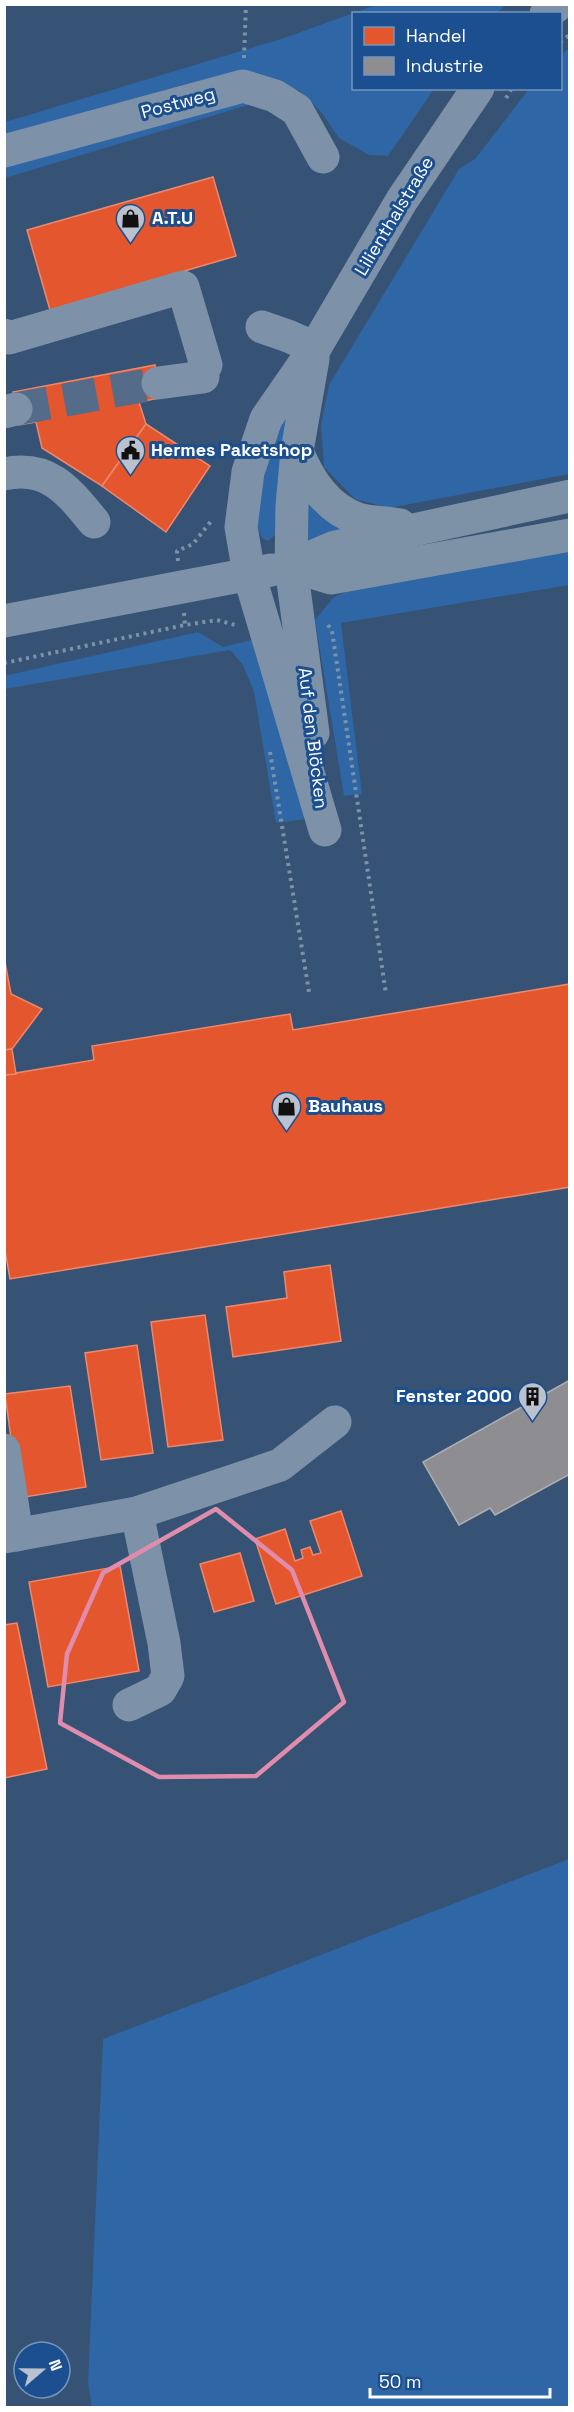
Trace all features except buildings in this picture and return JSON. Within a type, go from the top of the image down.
[{"type":"highway","points":[[297,451],[307,475],[321,495],[336,507],[356,518],[416,529]]},
{"type":"highway","points":[[291,566],[335,547],[570,496]]},
{"type":"highway","points":[[291,566],[331,578],[570,535]]},
{"type":"street","name":"Postweg","points":[[4,151],[243,86]]},
{"type":"street","points":[[243,86],[275,96],[297,110],[323,157]]},
{"type":"street","name":"Lilienthalstraße","points":[[249,574],[240,527],[248,472],[266,419],[315,348],[402,200],[477,90]]},
{"type":"street","points":[[4,336],[9,338],[183,287],[205,371],[158,383]]},
{"type":"street","points":[[262,327],[315,348]]},
{"type":"street","name":"Lilienthalstraße","points":[[291,566],[292,506],[297,451],[315,348]]},
{"type":"street","points":[[4,474],[19,471],[43,475],[66,488],[94,522]]},
{"type":"street","points":[[4,621],[291,566]]},
{"type":"street","name":"Auf den Blöcken","points":[[249,574],[325,830],[291,566]]},
{"type":"street","points":[[4,1450],[11,1536],[137,1513],[280,1465],[336,1422]]},
{"type":"street","points":[[129,1705],[160,1690],[168,1676],[164,1644],[137,1513]]},
{"type":"path","points":[[243,86],[246,4]]},
{"type":"path","points":[[4,663],[196,623],[217,620],[231,622],[240,627]]},
{"type":"path","points":[[362,824],[386,994]]},
{"type":"path","points":[[282,837],[309,992]]},
{"type":"highlighted area","points":[[216,1509],[292,1570],[344,1702],[256,1776],[159,1777],[60,1723],[67,1654],[103,1573]]},
{"type":"shaded area","points":[[376,5],[506,5],[497,12],[356,12]]},
{"type":"shaded area","points":[[352,14],[352,90],[433,90],[388,156],[369,155],[339,138],[321,112],[299,90],[5,178],[5,122],[284,38]]},
{"type":"shaded area","points":[[569,48],[569,474],[389,508],[355,499],[324,467],[321,425],[329,385],[459,169],[475,159],[528,90],[562,90],[562,54]]},
{"type":"shaded area","points":[[302,378],[279,523],[274,536],[268,541],[262,538],[257,526],[267,449]]},
{"type":"shaded area","points":[[306,488],[360,530],[308,542]]},
{"type":"shaded area","points":[[569,550],[569,585],[341,623],[362,794],[344,796],[315,620],[333,598],[370,580]]},
{"type":"shaded area","points":[[198,632],[223,647],[263,637],[306,819],[276,823],[254,692],[243,665],[230,650],[5,689],[4,676]]},
{"type":"shaded area","points":[[569,1859],[569,2407],[92,2407],[88,2383],[103,2039]]},
{"type":"tunnel","points":[[16,409],[158,383]]},
{"type":"place","name":"A.T.U","points":[[131,244]]},
{"type":"place","name":"Hermes Paketshop","points":[[130,476]]},
{"type":"place","name":"Bauhaus","points":[[287,1132]]},
{"type":"place","name":"Fenster 2000","points":[[533,1422]]}]
